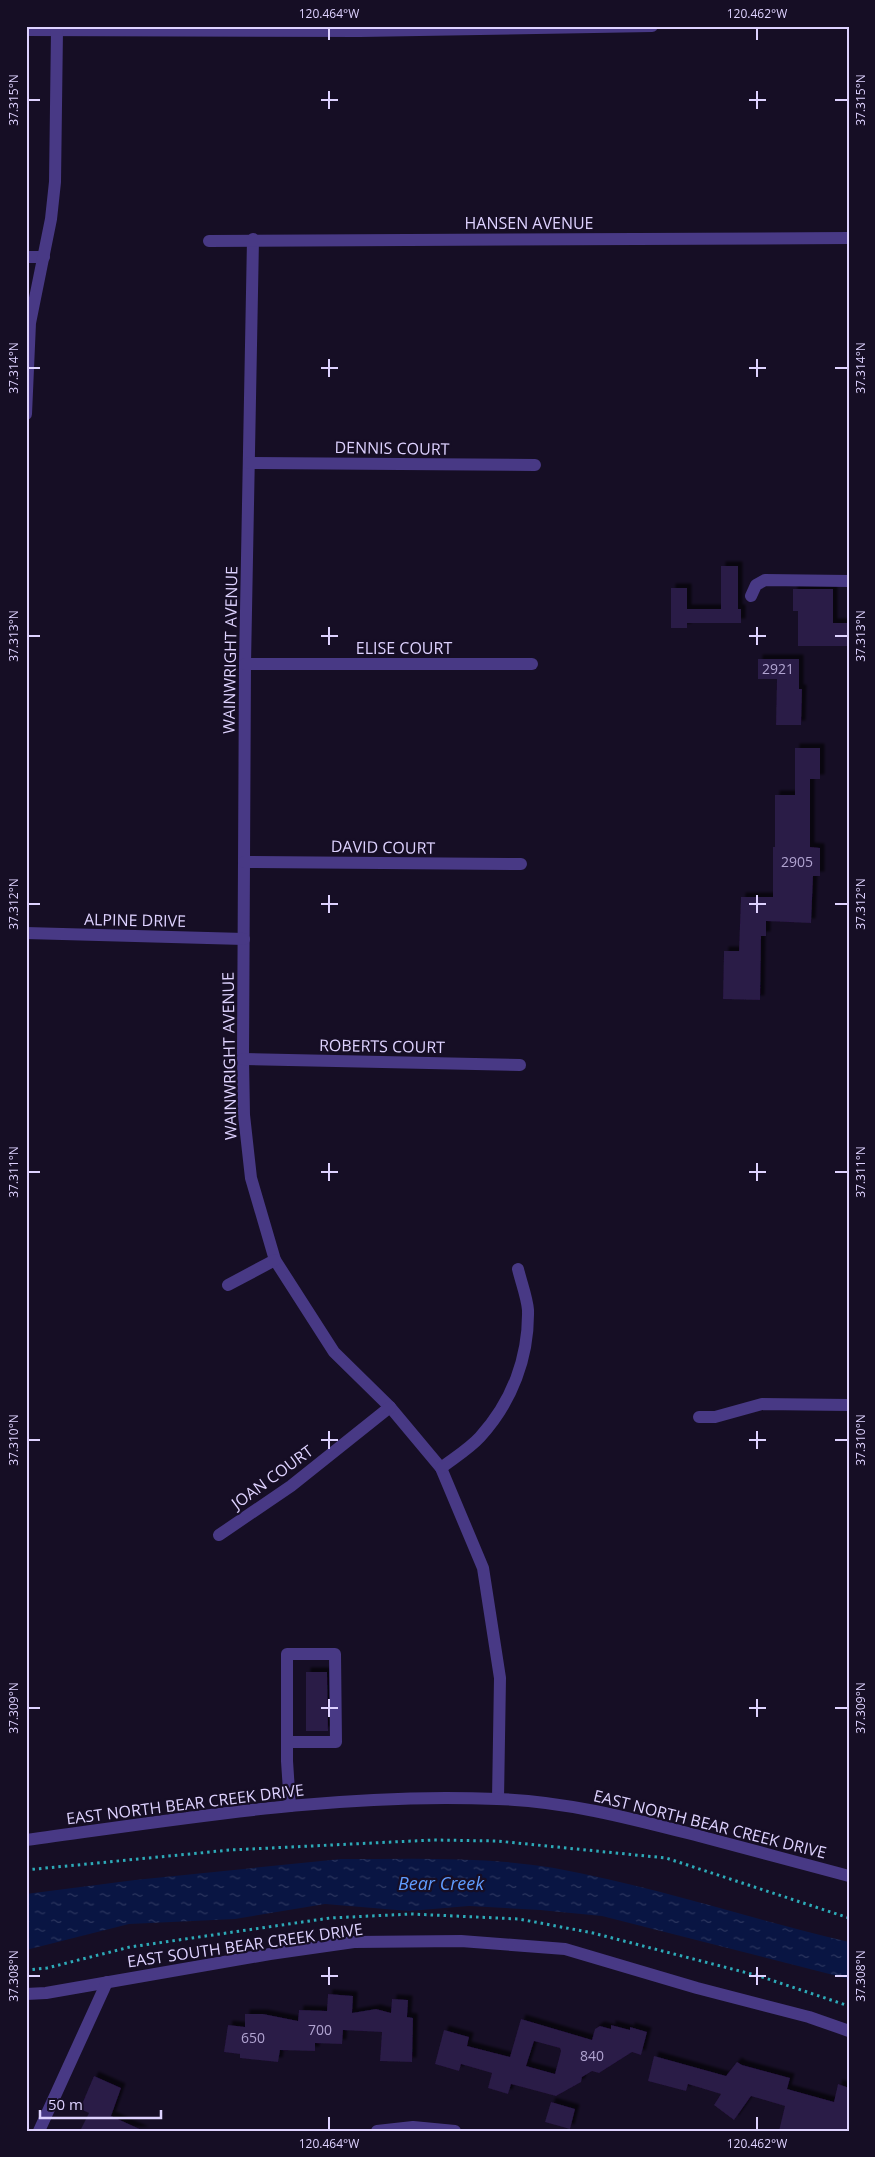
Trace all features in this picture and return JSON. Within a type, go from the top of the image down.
[{"type":"street","points":[[26,30],[652,26]]},
{"type":"street","points":[[26,414],[30,323],[36,287],[52,218],[55,182],[57,30]]},
{"type":"street","name":"HANSEN AVENUE","points":[[209,241],[253,239],[849,238]]},
{"type":"street","name":"WAINWRIGHT AVENUE","points":[[253,239],[245,664],[243,1059],[244,1115],[251,1178],[274,1260],[334,1352],[390,1407],[441,1468],[484,1568],[500,1678],[498,1799]]},
{"type":"street","points":[[26,257],[44,257]]},
{"type":"street","name":"DENNIS COURT","points":[[249,463],[535,465]]},
{"type":"street","points":[[751,596],[756,585],[765,580],[849,582]]},
{"type":"street","name":"ELISE COURT","points":[[245,664],[532,664]]},
{"type":"street","name":"DAVID COURT","points":[[244,862],[521,864]]},
{"type":"street","name":"ALPINE DRIVE","points":[[26,933],[244,939]]},
{"type":"street","name":"ROBERTS COURT","points":[[243,1059],[520,1065]]},
{"type":"street","points":[[228,1285],[274,1260]]},
{"type":"street","points":[[441,1468],[479,1438],[500,1412],[512,1391],[521,1365],[526,1342],[528,1309],[518,1269]]},
{"type":"street","points":[[699,1417],[715,1417],[762,1404],[849,1405]]},
{"type":"street","name":"JOAN COURT","points":[[219,1536],[291,1486],[390,1407]]},
{"type":"street","points":[[287,1742],[336,1742],[335,1654],[287,1654],[287,1742],[290,1806]]},
{"type":"street","name":"EAST NORTH BEAR CREEK DRIVE","points":[[26,1840],[266,1807],[402,1799],[498,1799],[548,1804],[621,1816],[849,1876]]},
{"type":"street","name":"EAST SOUTH BEAR CREEK DRIVE","points":[[26,1994],[46,1993],[270,1954],[354,1942],[460,1941],[565,1949],[697,1988],[809,2017],[849,2031]]},
{"type":"street","points":[[39,2131],[107,1982]]},
{"type":"street","points":[[377,2131],[413,2127],[455,2131]]},
{"type":"path","points":[[26,1870],[230,1850],[433,1840],[497,1841],[666,1858],[849,1918]]},
{"type":"water","name":"Bear Creek","points":[[341,1859],[474,1860],[527,1864],[591,1875],[849,1942],[849,1979],[602,1916],[469,1906],[409,1911],[325,1904],[235,1919],[129,1924],[26,1950],[26,1894],[135,1880]]},
{"type":"building","points":[[721,566],[738,566],[738,609],[741,609],[741,623],[687,623],[687,628],[671,628],[671,588],[687,588],[687,609],[721,609]]},
{"type":"building","points":[[793,589],[833,589],[833,623],[849,623],[849,646],[798,646],[798,611],[793,611]]},
{"type":"building","points":[[758,659],[799,659],[799,689],[802,689],[801,725],[776,725],[777,679],[758,679]]},
{"type":"building","points":[[795,748],[820,748],[820,779],[810,779],[810,847],[820,848],[820,876],[813,876],[811,923],[766,921],[766,936],[761,936],[760,1000],[723,999],[724,951],[739,951],[741,897],[773,897],[775,795],[795,795]]},
{"type":"building","points":[[306,1672],[327,1672],[328,1731],[306,1731]]},
{"type":"building","points":[[328,1994],[353,1996],[352,2013],[376,2009],[391,2013],[392,1999],[408,2000],[407,2017],[413,2018],[412,2062],[380,2061],[382,2032],[343,2030],[342,2044],[315,2043],[315,2051],[280,2050],[278,2062],[240,2058],[240,2054],[224,2052],[228,2025],[245,2027],[245,2014],[263,2014],[298,2021],[299,2010],[327,2011]]},
{"type":"building","points":[[521,2019],[592,2040],[595,2029],[600,2026],[611,2029],[611,2025],[630,2030],[630,2027],[647,2032],[641,2055],[632,2052],[599,2073],[592,2071],[582,2077],[581,2082],[556,2096],[511,2084],[508,2094],[488,2088],[492,2073],[461,2064],[459,2071],[435,2064],[444,2030],[469,2037],[467,2046],[510,2057]],"holes":[[[534,2041],[560,2048],[561,2051],[555,2074],[526,2066]]]},
{"type":"building","points":[[654,2056],[726,2076],[737,2062],[790,2078],[787,2089],[834,2102],[838,2084],[849,2088],[849,2131],[779,2131],[785,2106],[751,2096],[734,2120],[714,2105],[721,2094],[688,2084],[686,2091],[648,2081]]},
{"type":"building","points":[[94,2076],[121,2088],[111,2116],[144,2131],[80,2131],[89,2113],[80,2109]]},
{"type":"building","points":[[551,2102],[575,2109],[570,2129],[545,2122]]}]
